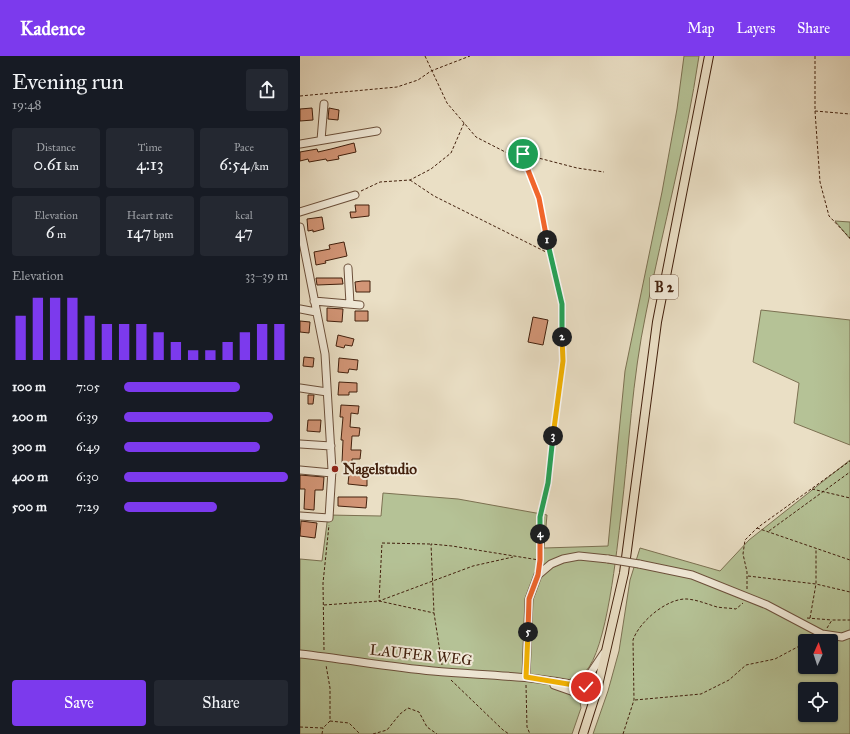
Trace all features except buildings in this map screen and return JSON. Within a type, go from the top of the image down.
[{"type":"main road","name":"B 2","points":[[583,734],[597,690],[624,573],[657,322],[709,56]]},
{"type":"street","points":[[321,140],[324,104]]},
{"type":"street","points":[[300,144],[377,131]]},
{"type":"street","points":[[300,212],[355,194]]},
{"type":"street","points":[[300,227],[325,354],[332,473],[330,518],[300,516]]},
{"type":"street","points":[[348,268],[350,304]]},
{"type":"street","points":[[314,301],[360,305]]},
{"type":"street","points":[[300,309],[316,312]]},
{"type":"street","points":[[300,388],[327,392]]},
{"type":"street","points":[[300,444],[331,446]]},
{"type":"street","points":[[300,470],[332,473]]},
{"type":"street","points":[[526,677],[529,599],[538,575],[551,564],[563,559],[579,556],[639,564],[692,575],[767,605],[822,634]]},
{"type":"street","points":[[838,636],[842,637],[850,634]]},
{"type":"street","points":[[573,684],[588,677],[608,646]]},
{"type":"street","name":"LAUFER WEG","points":[[300,654],[443,672],[526,677],[573,684],[597,690]]},
{"type":"street","name":"LAUFER WEG","points":[[539,679],[594,699]]},
{"type":"path","points":[[425,56],[447,103],[476,137],[515,157],[528,170],[539,198],[562,304],[563,361],[548,483],[540,517],[540,560],[538,575]]},
{"type":"path","points":[[300,96],[397,87],[418,80],[431,71],[470,56]]},
{"type":"path","points":[[815,56],[814,111],[820,182],[828,216],[850,238]]},
{"type":"path","points":[[814,111],[850,114]]},
{"type":"path","points":[[355,194],[380,182],[410,180],[431,169],[452,153],[464,123]]},
{"type":"path","points":[[515,157],[523,154],[577,168],[604,172]]},
{"type":"path","points":[[410,180],[440,199],[550,254]]},
{"type":"path","points":[[623,734],[634,700],[633,640],[636,631],[659,609],[685,599],[702,601],[718,607],[736,609],[743,605],[746,596],[747,576],[743,554],[745,540],[757,528],[850,461]]},
{"type":"path","points":[[769,531],[850,472]]},
{"type":"path","points":[[810,489],[850,498]]},
{"type":"path","points":[[322,734],[323,728],[330,721],[330,688],[324,656],[322,583],[330,518]]},
{"type":"path","points":[[757,528],[850,560]]},
{"type":"path","points":[[379,601],[382,543],[452,546],[540,560]]},
{"type":"path","points":[[431,544],[434,613],[443,672],[509,734]]},
{"type":"path","points":[[810,618],[816,584],[816,548]]},
{"type":"path","points":[[379,601],[390,595],[433,582],[473,566],[515,556]]},
{"type":"path","points":[[747,576],[816,584],[850,592]]},
{"type":"path","points":[[323,605],[379,601],[434,613]]},
{"type":"path","points":[[802,618],[850,620]]},
{"type":"path","points":[[822,634],[832,620]]},
{"type":"path","points":[[634,700],[701,694],[729,680],[746,665],[775,659],[798,647]]},
{"type":"path","points":[[526,677],[527,727],[530,734]]},
{"type":"path","points":[[372,734],[387,730],[400,714],[408,708],[419,712],[427,727],[437,734]]},
{"type":"path","points":[[330,721],[349,723],[360,734]]},
{"type":"path","points":[[300,727],[323,728]]},
{"type":"green space","points":[[684,56],[699,56],[688,121],[641,338],[634,388],[617,550],[610,598],[605,622],[593,661],[585,672],[570,679],[568,693],[580,702],[581,708],[572,734],[300,734],[300,559],[322,561],[328,515],[381,516],[383,493],[458,499],[547,515],[544,548],[608,546],[625,371],[662,192],[677,109]]},
{"type":"green space","points":[[835,221],[850,222],[850,239]]},
{"type":"green space","points":[[761,310],[850,320],[850,445],[794,423],[799,383],[753,362]]},
{"type":"green space","points":[[850,460],[850,734],[593,734],[608,691],[619,651],[630,580],[640,548],[720,571],[749,540]]},
{"type":"place","name":"Nagelstudio","points":[[335,469]]},
{"type":"route","points":[[523,154],[515,157],[528,170],[539,198],[550,254],[559,286],[562,304],[563,361],[548,483],[540,517],[540,560],[538,575],[529,599],[526,677],[586,687]]}]
